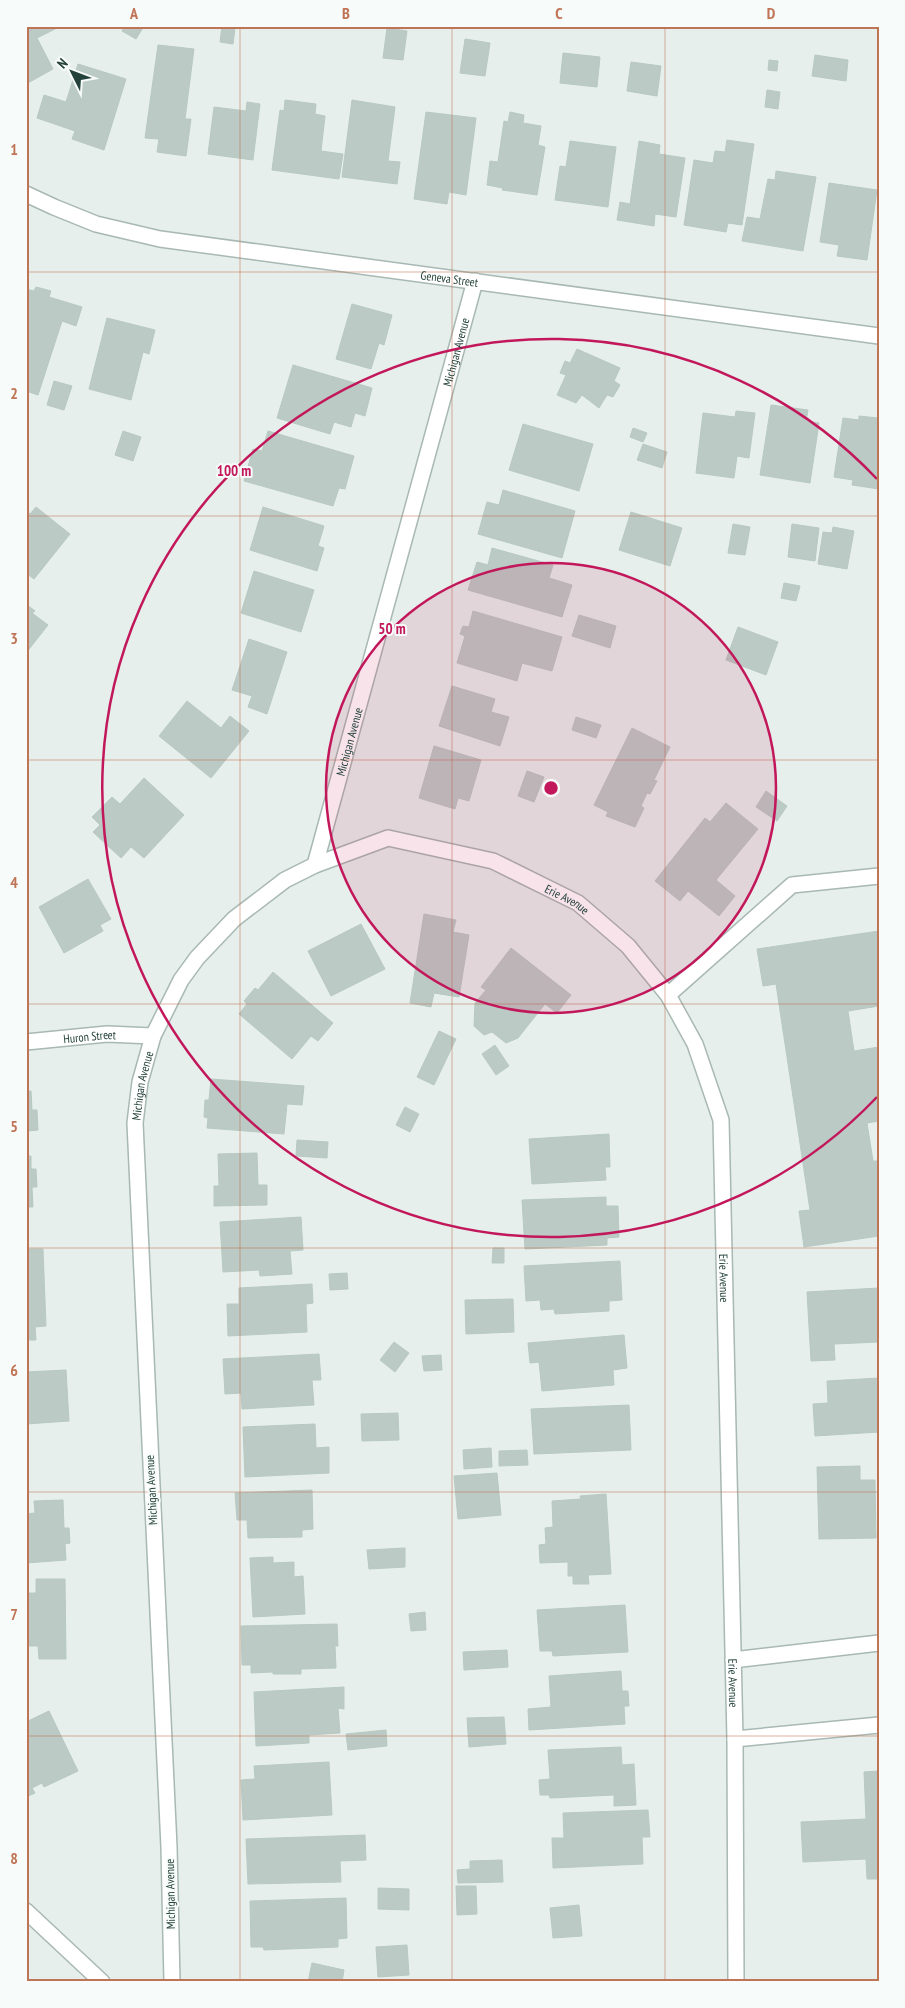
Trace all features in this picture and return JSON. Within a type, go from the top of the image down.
[{"type":"street","name":"Geneva Street","points":[[26,194],[96,224],[160,239],[879,336]]},
{"type":"street","name":"Michigan Avenue","points":[[172,1982],[169,1847],[135,1123],[140,1082],[153,1036],[181,980],[234,918],[285,880],[315,865],[475,281]]},
{"type":"street","name":"Erie Avenue","points":[[315,865],[388,838],[493,861],[578,903],[628,946],[668,995],[695,1044],[721,1120],[734,1660],[736,1982]]},
{"type":"street","points":[[668,995],[792,885],[879,876]]},
{"type":"street","name":"Huron Street","points":[[26,1042],[107,1034],[153,1036]]},
{"type":"street","points":[[734,1660],[879,1643]]},
{"type":"street","points":[[735,1739],[879,1725]]},
{"type":"street","points":[[26,1911],[102,1982]]},
{"type":"building","points":[[26,26],[56,26],[57,28],[37,38],[53,69],[26,84]]},
{"type":"building","points":[[125,26],[144,26],[136,39],[122,31]]},
{"type":"building","points":[[222,26],[235,28],[233,44],[220,42]]},
{"type":"building","points":[[387,28],[407,31],[403,60],[383,58]]},
{"type":"building","points":[[465,39],[490,43],[485,76],[460,73]]},
{"type":"building","points":[[158,45],[194,49],[185,119],[191,119],[186,156],[157,152],[159,139],[145,138]]},
{"type":"building","points":[[563,53],[600,57],[597,87],[560,83]]},
{"type":"building","points":[[815,55],[848,60],[846,81],[812,76]]},
{"type":"building","points":[[769,60],[778,61],[777,71],[768,70]]},
{"type":"building","points":[[631,62],[661,66],[657,96],[627,91]]},
{"type":"building","points":[[78,64],[126,79],[104,150],[72,139],[75,131],[37,118],[44,95],[66,102]]},
{"type":"building","points":[[767,90],[780,92],[778,109],[765,107]]},
{"type":"building","points":[[285,100],[316,104],[315,114],[325,116],[321,151],[343,154],[339,179],[272,170],[280,110],[284,111]]},
{"type":"building","points":[[352,100],[395,107],[388,161],[400,162],[397,184],[342,177]]},
{"type":"building","points":[[247,102],[260,104],[253,160],[208,154],[214,107],[246,111]]},
{"type":"building","points":[[426,112],[476,118],[466,195],[449,192],[447,204],[414,199]]},
{"type":"building","points":[[510,112],[524,115],[523,123],[541,126],[538,145],[545,147],[537,195],[502,190],[503,188],[487,185],[490,161],[498,162],[504,121],[508,122]]},
{"type":"building","points":[[727,140],[754,144],[742,225],[728,223],[726,232],[684,225],[694,160],[713,163],[715,151],[725,152]]},
{"type":"building","points":[[570,141],[616,147],[608,207],[555,200],[560,166],[566,167]]},
{"type":"building","points":[[639,141],[660,145],[659,154],[685,158],[676,217],[655,214],[654,226],[617,220],[620,202],[630,204]]},
{"type":"building","points":[[776,171],[816,177],[803,251],[742,241],[747,217],[760,219],[768,179],[775,180]]},
{"type":"building","points":[[829,183],[877,190],[867,260],[837,256],[839,245],[820,242]]},
{"type":"building","points":[[36,287],[51,291],[49,297],[82,307],[76,326],[62,321],[38,395],[26,391],[26,289],[34,291]]},
{"type":"building","points":[[352,304],[392,315],[384,345],[379,343],[371,369],[336,359]]},
{"type":"building","points":[[107,318],[155,330],[149,354],[143,352],[131,400],[89,389]]},
{"type":"building","points":[[577,349],[620,368],[614,381],[620,385],[613,397],[607,395],[599,408],[582,395],[576,403],[557,395],[566,375],[560,373],[565,361],[570,363]]},
{"type":"building","points":[[293,365],[372,388],[365,416],[355,413],[351,427],[334,422],[330,434],[277,418]]},
{"type":"building","points":[[54,381],[72,386],[64,410],[47,405]]},
{"type":"building","points":[[771,405],[808,410],[806,421],[819,423],[810,483],[760,475]]},
{"type":"building","points":[[736,411],[755,413],[749,458],[737,456],[734,478],[696,473],[703,413],[735,417]]},
{"type":"building","points":[[859,416],[878,418],[879,489],[852,485],[853,480],[834,477],[843,418],[859,420]]},
{"type":"building","points":[[523,424],[593,444],[579,491],[509,470]]},
{"type":"building","points":[[633,428],[647,433],[643,442],[630,437]]},
{"type":"building","points":[[123,431],[141,437],[133,461],[115,455]]},
{"type":"building","points":[[268,431],[354,456],[345,489],[339,488],[333,506],[244,481],[253,449],[262,451]]},
{"type":"building","points":[[643,444],[667,452],[662,468],[637,460]]},
{"type":"building","points":[[503,490],[575,511],[562,558],[478,534],[487,502],[499,505]]},
{"type":"building","points":[[36,507],[70,534],[34,579],[26,573],[26,511],[30,514]]},
{"type":"building","points":[[263,507],[324,526],[318,546],[324,548],[317,571],[250,550]]},
{"type":"building","points":[[631,512],[682,528],[670,566],[619,550]]},
{"type":"building","points":[[733,524],[750,527],[745,555],[728,553]]},
{"type":"building","points":[[792,524],[819,528],[815,561],[788,557]]},
{"type":"building","points":[[833,527],[854,531],[847,569],[818,564],[823,532],[832,533]]},
{"type":"building","points":[[492,548],[553,565],[549,578],[572,585],[562,617],[468,590],[477,562],[488,565]]},
{"type":"building","points":[[254,571],[314,590],[301,632],[241,613]]},
{"type":"building","points":[[784,583],[800,586],[796,601],[781,598]]},
{"type":"building","points":[[26,604],[35,611],[32,613],[48,625],[26,653]]},
{"type":"building","points":[[473,611],[562,637],[552,671],[522,663],[517,681],[457,663],[465,636],[460,634],[463,626],[469,627]]},
{"type":"building","points":[[579,615],[616,626],[610,648],[572,636]]},
{"type":"building","points":[[738,627],[778,642],[766,675],[726,660]]},
{"type":"building","points":[[249,639],[287,652],[267,714],[248,707],[252,696],[232,690]]},
{"type":"building","points":[[452,686],[495,699],[491,712],[509,717],[500,746],[439,726]]},
{"type":"building","points":[[187,701],[221,728],[230,716],[249,731],[211,778],[159,736]]},
{"type":"building","points":[[576,717],[601,725],[596,738],[572,730]]},
{"type":"building","points":[[632,728],[670,747],[654,780],[657,781],[650,794],[647,793],[641,806],[644,808],[635,827],[606,816],[608,812],[594,805]]},
{"type":"building","points":[[434,746],[481,760],[469,801],[458,798],[455,809],[419,798]]},
{"type":"building","points":[[527,771],[544,777],[534,802],[518,796]]},
{"type":"building","points":[[144,778],[184,815],[144,858],[131,847],[121,858],[93,832],[100,825],[92,817],[112,797],[120,804]]},
{"type":"building","points":[[766,791],[787,806],[777,821],[756,807]]},
{"type":"building","points":[[726,803],[758,829],[716,880],[735,896],[719,916],[688,891],[680,901],[655,881],[705,818],[710,822]]},
{"type":"building","points":[[88,879],[111,919],[100,925],[103,931],[64,953],[39,907]]},
{"type":"building","points":[[424,914],[456,920],[453,932],[469,935],[459,997],[434,993],[431,1007],[410,1003]]},
{"type":"building","points":[[361,924],[385,969],[331,996],[308,951]]},
{"type":"building","points":[[879,931],[879,1006],[848,1011],[854,1051],[879,1047],[879,1121],[867,1123],[873,1161],[879,1161],[879,1236],[804,1247],[799,1211],[810,1210],[776,984],[763,986],[757,949]]},
{"type":"building","points":[[511,948],[571,995],[557,1013],[545,1004],[518,1038],[506,1043],[492,1032],[484,1035],[474,1026],[475,1003],[486,990],[481,987]]},
{"type":"building","points":[[273,972],[333,1023],[318,1041],[311,1036],[292,1059],[239,1014],[247,1004],[244,1001],[255,988],[258,990]]},
{"type":"building","points":[[439,1031],[456,1039],[434,1085],[417,1077]]},
{"type":"building","points":[[495,1045],[509,1066],[496,1075],[482,1054]]},
{"type":"building","points":[[211,1079],[304,1086],[302,1105],[287,1104],[284,1134],[207,1128],[208,1118],[204,1117],[205,1100],[209,1100]]},
{"type":"building","points":[[26,1091],[31,1091],[32,1110],[37,1110],[38,1130],[28,1131],[28,1141],[26,1141]]},
{"type":"building","points":[[405,1107],[419,1114],[410,1132],[396,1125]]},
{"type":"building","points":[[609,1134],[610,1167],[605,1167],[606,1180],[532,1184],[529,1139]]},
{"type":"building","points":[[297,1140],[328,1142],[327,1158],[296,1156]]},
{"type":"building","points":[[257,1153],[258,1185],[267,1185],[267,1205],[214,1206],[214,1186],[219,1186],[218,1154]]},
{"type":"building","points":[[26,1156],[31,1156],[31,1169],[36,1169],[37,1187],[32,1187],[33,1207],[26,1207]]},
{"type":"building","points":[[606,1197],[606,1206],[618,1206],[619,1237],[607,1238],[607,1245],[525,1249],[522,1200]]},
{"type":"building","points":[[301,1217],[303,1250],[290,1251],[292,1274],[260,1276],[259,1270],[223,1272],[220,1222]]},
{"type":"building","points":[[493,1248],[504,1248],[504,1263],[492,1263]]},
{"type":"building","points":[[26,1249],[43,1249],[46,1326],[35,1327],[36,1340],[26,1340]]},
{"type":"building","points":[[620,1261],[622,1300],[609,1301],[609,1311],[555,1314],[554,1309],[541,1310],[540,1300],[526,1301],[524,1266]]},
{"type":"building","points":[[347,1273],[348,1289],[330,1290],[329,1274]]},
{"type":"building","points":[[312,1284],[313,1303],[306,1304],[307,1332],[228,1336],[227,1304],[239,1304],[239,1288]]},
{"type":"building","points":[[879,1288],[879,1342],[834,1344],[835,1360],[811,1361],[807,1292]]},
{"type":"building","points":[[513,1299],[514,1332],[466,1334],[465,1300]]},
{"type":"building","points":[[624,1335],[627,1368],[613,1370],[614,1385],[542,1391],[539,1362],[530,1363],[528,1343]]},
{"type":"building","points":[[394,1342],[409,1353],[395,1372],[380,1360]]},
{"type":"building","points":[[319,1354],[321,1380],[312,1380],[314,1405],[242,1409],[241,1393],[225,1394],[223,1359]]},
{"type":"building","points":[[441,1355],[442,1370],[424,1371],[422,1356]]},
{"type":"building","points":[[66,1370],[69,1421],[26,1424],[26,1372]]},
{"type":"building","points":[[879,1378],[879,1432],[815,1436],[813,1404],[828,1403],[827,1381]]},
{"type":"building","points":[[629,1405],[631,1450],[534,1454],[531,1409]]},
{"type":"building","points":[[398,1413],[399,1440],[362,1441],[361,1414]]},
{"type":"building","points":[[315,1424],[316,1448],[329,1447],[329,1473],[245,1477],[243,1427]]},
{"type":"building","points":[[491,1448],[492,1467],[464,1469],[463,1450]]},
{"type":"building","points":[[527,1450],[528,1465],[499,1466],[499,1451]]},
{"type":"building","points":[[860,1466],[860,1480],[875,1480],[876,1538],[819,1539],[817,1467]]},
{"type":"building","points":[[497,1473],[501,1515],[458,1519],[454,1476]]},
{"type":"building","points":[[312,1490],[313,1529],[302,1530],[302,1537],[248,1538],[247,1520],[237,1520],[235,1493]]},
{"type":"building","points":[[606,1494],[611,1574],[588,1575],[589,1584],[573,1584],[573,1576],[568,1576],[568,1562],[540,1563],[539,1545],[546,1544],[545,1528],[553,1527],[552,1501],[581,1499],[580,1496]]},
{"type":"building","points":[[63,1500],[64,1528],[69,1528],[70,1543],[65,1544],[66,1560],[26,1563],[26,1514],[35,1513],[34,1501]]},
{"type":"building","points":[[405,1548],[405,1567],[369,1569],[367,1550]]},
{"type":"building","points":[[273,1557],[273,1563],[294,1562],[294,1577],[303,1576],[305,1614],[253,1617],[250,1558]]},
{"type":"building","points":[[36,1579],[65,1579],[66,1659],[39,1659],[38,1646],[26,1646],[26,1593],[36,1593]]},
{"type":"building","points":[[625,1605],[628,1652],[553,1656],[552,1651],[540,1651],[537,1610]]},
{"type":"building","points":[[425,1612],[426,1630],[411,1631],[409,1614]]},
{"type":"building","points":[[337,1624],[336,1668],[301,1669],[301,1674],[273,1674],[273,1672],[251,1673],[251,1665],[242,1665],[241,1626]]},
{"type":"building","points":[[507,1650],[508,1667],[464,1670],[463,1652]]},
{"type":"building","points":[[621,1671],[622,1691],[628,1691],[629,1706],[624,1706],[625,1724],[529,1730],[528,1709],[551,1707],[549,1676]]},
{"type":"building","points":[[344,1687],[344,1709],[338,1708],[340,1733],[309,1735],[309,1743],[256,1746],[254,1692]]},
{"type":"building","points":[[49,1711],[78,1771],[44,1787],[42,1783],[32,1788],[35,1793],[26,1797],[26,1722]]},
{"type":"building","points":[[504,1717],[506,1744],[469,1747],[467,1718]]},
{"type":"building","points":[[386,1730],[387,1746],[348,1750],[346,1734]]},
{"type":"building","points":[[621,1747],[622,1765],[634,1764],[636,1805],[614,1806],[614,1795],[550,1798],[549,1795],[540,1795],[539,1780],[550,1779],[548,1750]]},
{"type":"building","points":[[329,1762],[332,1815],[243,1820],[241,1780],[255,1779],[254,1766]]},
{"type":"building","points":[[879,1771],[879,1879],[867,1879],[866,1859],[803,1862],[801,1822],[866,1819],[864,1772]]},
{"type":"building","points":[[648,1810],[650,1837],[642,1837],[643,1864],[553,1868],[552,1838],[564,1838],[563,1813]]},
{"type":"building","points":[[365,1835],[366,1860],[340,1861],[341,1882],[248,1884],[246,1839]]},
{"type":"building","points":[[502,1860],[503,1882],[458,1883],[457,1870],[470,1869],[470,1861]]},
{"type":"building","points":[[456,1886],[476,1886],[477,1914],[457,1915]]},
{"type":"building","points":[[378,1888],[409,1889],[409,1910],[378,1909]]},
{"type":"building","points":[[346,1898],[347,1938],[338,1939],[338,1947],[264,1950],[263,1947],[251,1947],[250,1901]]},
{"type":"building","points":[[579,1905],[582,1936],[553,1938],[550,1908]]},
{"type":"building","points":[[407,1945],[409,1975],[378,1977],[376,1947]]},
{"type":"building","points":[[312,1963],[344,1970],[342,1982],[308,1982]]},
{"type":"building","points":[[682,1980],[682,1982],[646,1982],[657,1981]]}]
